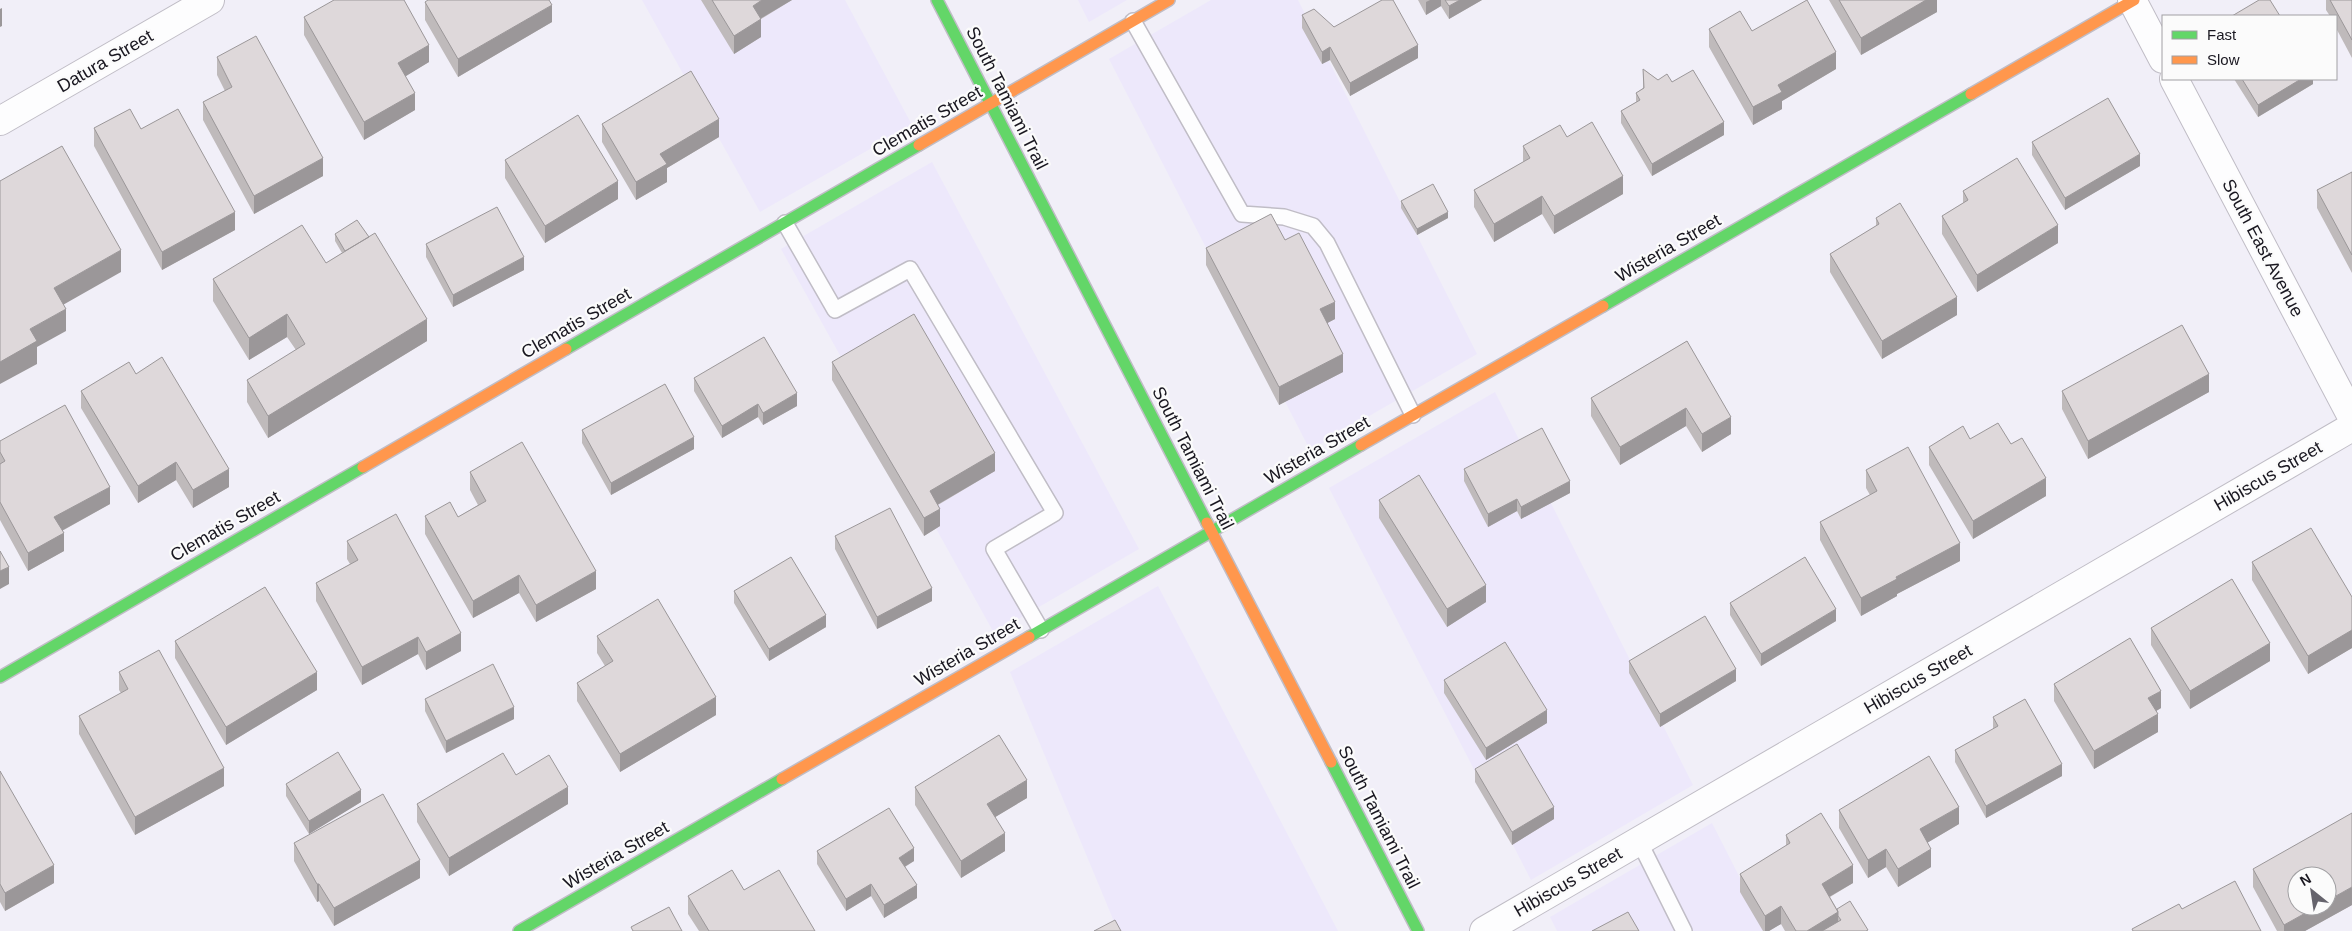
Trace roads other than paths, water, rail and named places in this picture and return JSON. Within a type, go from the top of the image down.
[{"type":"street","name":"Datura Street","points":[[0,121],[210,0]]},
{"type":"street","name":"South Tamiami Trail","points":[[937,0],[1418,931]]},
{"type":"street","name":"Clematis Street","points":[[0,677],[1169,0]]},
{"type":"street","points":[[2133,0],[2162,57]]},
{"type":"street","name":"Wisteria Street","points":[[519,931],[2133,0]]},
{"type":"street","name":"South East Avenue","points":[[2175,80],[2352,417]]},
{"type":"street","name":"Hibiscus Street","points":[[1484,931],[2352,427]]},
{"type":"lane","points":[[1133,21],[1242,214],[1284,217],[1313,226],[1327,243],[1413,415]]},
{"type":"lane","points":[[785,223],[835,310],[910,268],[1055,513],[994,549],[1041,630]]},
{"type":"lane","points":[[1639,841],[1684,931]]}]
